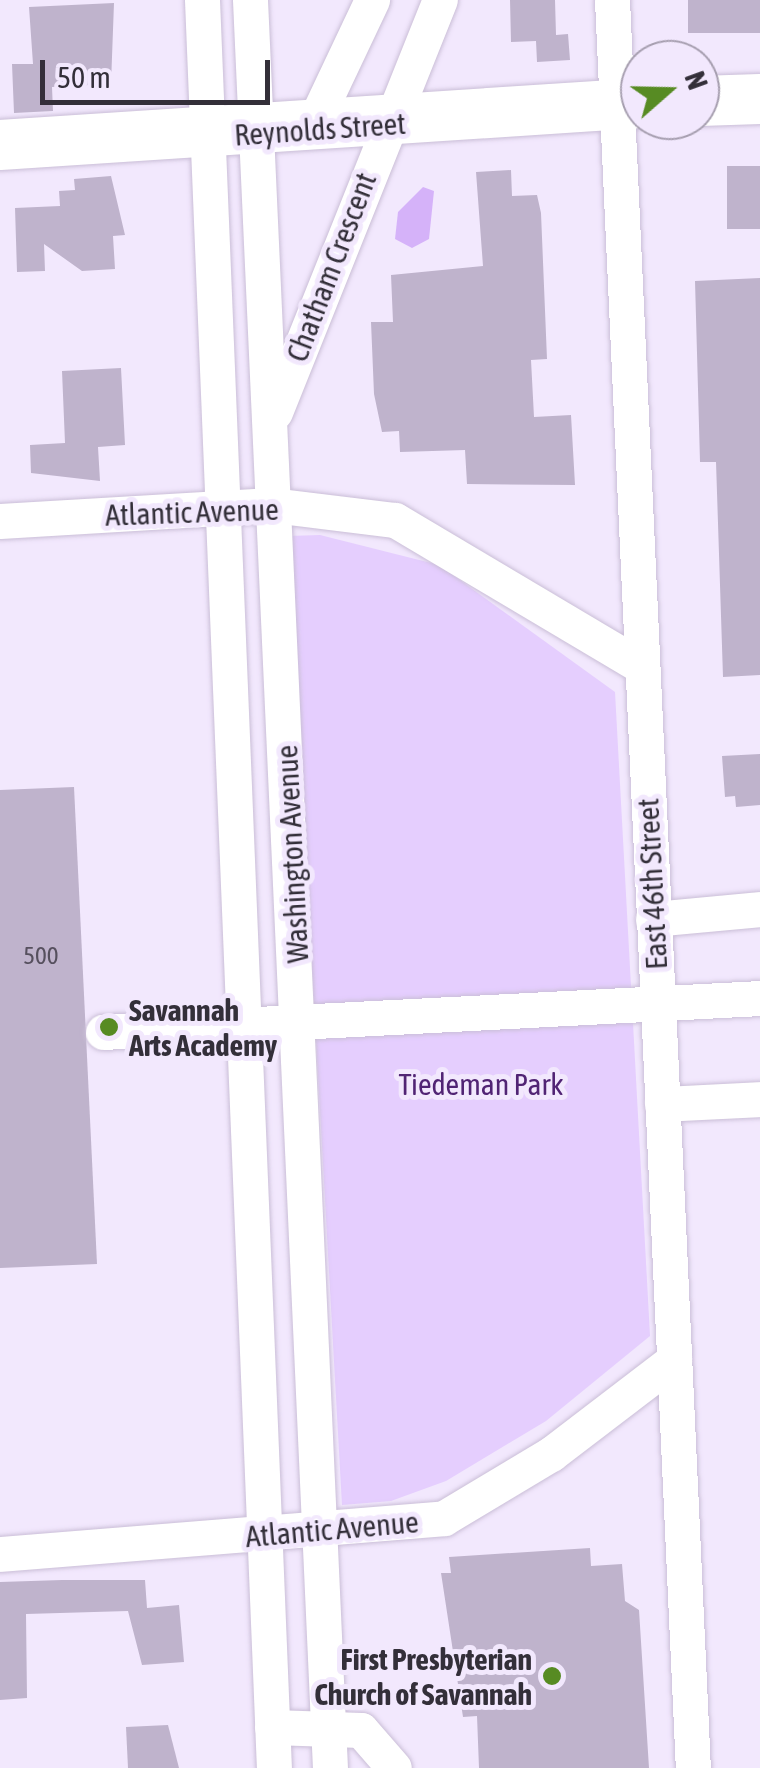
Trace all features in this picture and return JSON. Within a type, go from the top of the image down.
[{"type":"street","name":"Washington Avenue","points":[[202,0],[230,136],[271,424],[272,504],[302,1024],[318,1533],[330,1768]]},
{"type":"street","name":"Washington Avenue","points":[[250,0],[230,136],[220,508],[237,1027],[274,1768]]},
{"type":"street","points":[[311,130],[372,0]]},
{"type":"street","name":"Chatham Crescent","points":[[271,424],[386,124],[440,0]]},
{"type":"street","name":"East 46th Street","points":[[612,0],[620,55]]},
{"type":"street","points":[[720,100],[760,99]]},
{"type":"street","name":"Reynolds Street","points":[[0,145],[230,136],[620,105]]},
{"type":"street","name":"East 46th Street","points":[[628,140],[642,666],[693,1768]]},
{"type":"street","name":"Atlantic Avenue","points":[[0,521],[272,504],[395,520],[436,538],[576,635],[642,666]]},
{"type":"street","points":[[653,918],[760,909]]},
{"type":"street","points":[[103,1032],[760,998]]},
{"type":"street","points":[[662,1104],[760,1099]]},
{"type":"street","name":"Atlantic Avenue","points":[[0,1554],[318,1533],[444,1518],[551,1454],[674,1360]]},
{"type":"street","points":[[329,1723],[343,1768]]},
{"type":"street","points":[[272,1727],[329,1723],[361,1730],[394,1768]]},
{"type":"green space","name":"Tiedeman Park","points":[[320,535],[439,565],[615,692],[650,1336],[546,1421],[446,1481],[391,1501],[342,1505],[288,536]]},
{"type":"shaded area","points":[[423,187],[434,191],[429,239],[412,248],[395,239],[398,212]]},
{"type":"building","points":[[510,0],[555,0],[556,35],[568,34],[570,60],[537,62],[536,41],[511,42]]},
{"type":"building","points":[[688,0],[760,0],[760,33],[688,33]]},
{"type":"building","points":[[114,3],[111,84],[52,87],[53,111],[14,113],[12,64],[33,64],[29,7]]},
{"type":"building","points":[[727,166],[760,166],[760,229],[727,229]]},
{"type":"building","points":[[511,170],[512,196],[537,195],[541,213],[547,359],[531,360],[534,417],[571,415],[575,485],[467,484],[465,450],[400,452],[399,431],[382,432],[374,394],[371,322],[393,322],[391,275],[483,266],[476,172]]},
{"type":"building","points":[[111,176],[125,235],[113,236],[115,269],[82,271],[44,244],[45,271],[17,272],[15,208],[60,206],[59,191],[75,190],[74,179]]},
{"type":"building","points":[[760,278],[760,675],[723,677],[716,462],[700,462],[695,281]]},
{"type":"building","points":[[121,368],[125,445],[98,447],[100,481],[31,473],[30,445],[65,443],[62,371]]},
{"type":"building","points":[[760,754],[760,805],[736,807],[735,796],[725,797],[722,756]]},
{"type":"building","name":"Savannah Arts Academy","points":[[74,787],[97,1264],[0,1268],[0,790]]},
{"type":"building","name":"First Presbyterian Church of Savannah","points":[[590,1548],[591,1566],[622,1564],[625,1601],[639,1610],[649,1768],[479,1768],[477,1716],[463,1717],[441,1573],[451,1573],[449,1557]]},
{"type":"building","points":[[145,1580],[147,1608],[179,1605],[184,1662],[142,1665],[128,1611],[26,1614],[27,1698],[0,1700],[0,1582]]},
{"type":"building","points":[[168,1725],[179,1768],[128,1768],[126,1727]]},
{"type":"place","name":"Savannah Arts Academy","points":[[109,1027]]},
{"type":"place","name":"First Presbyterian Church of Savannah","points":[[552,1676]]}]
